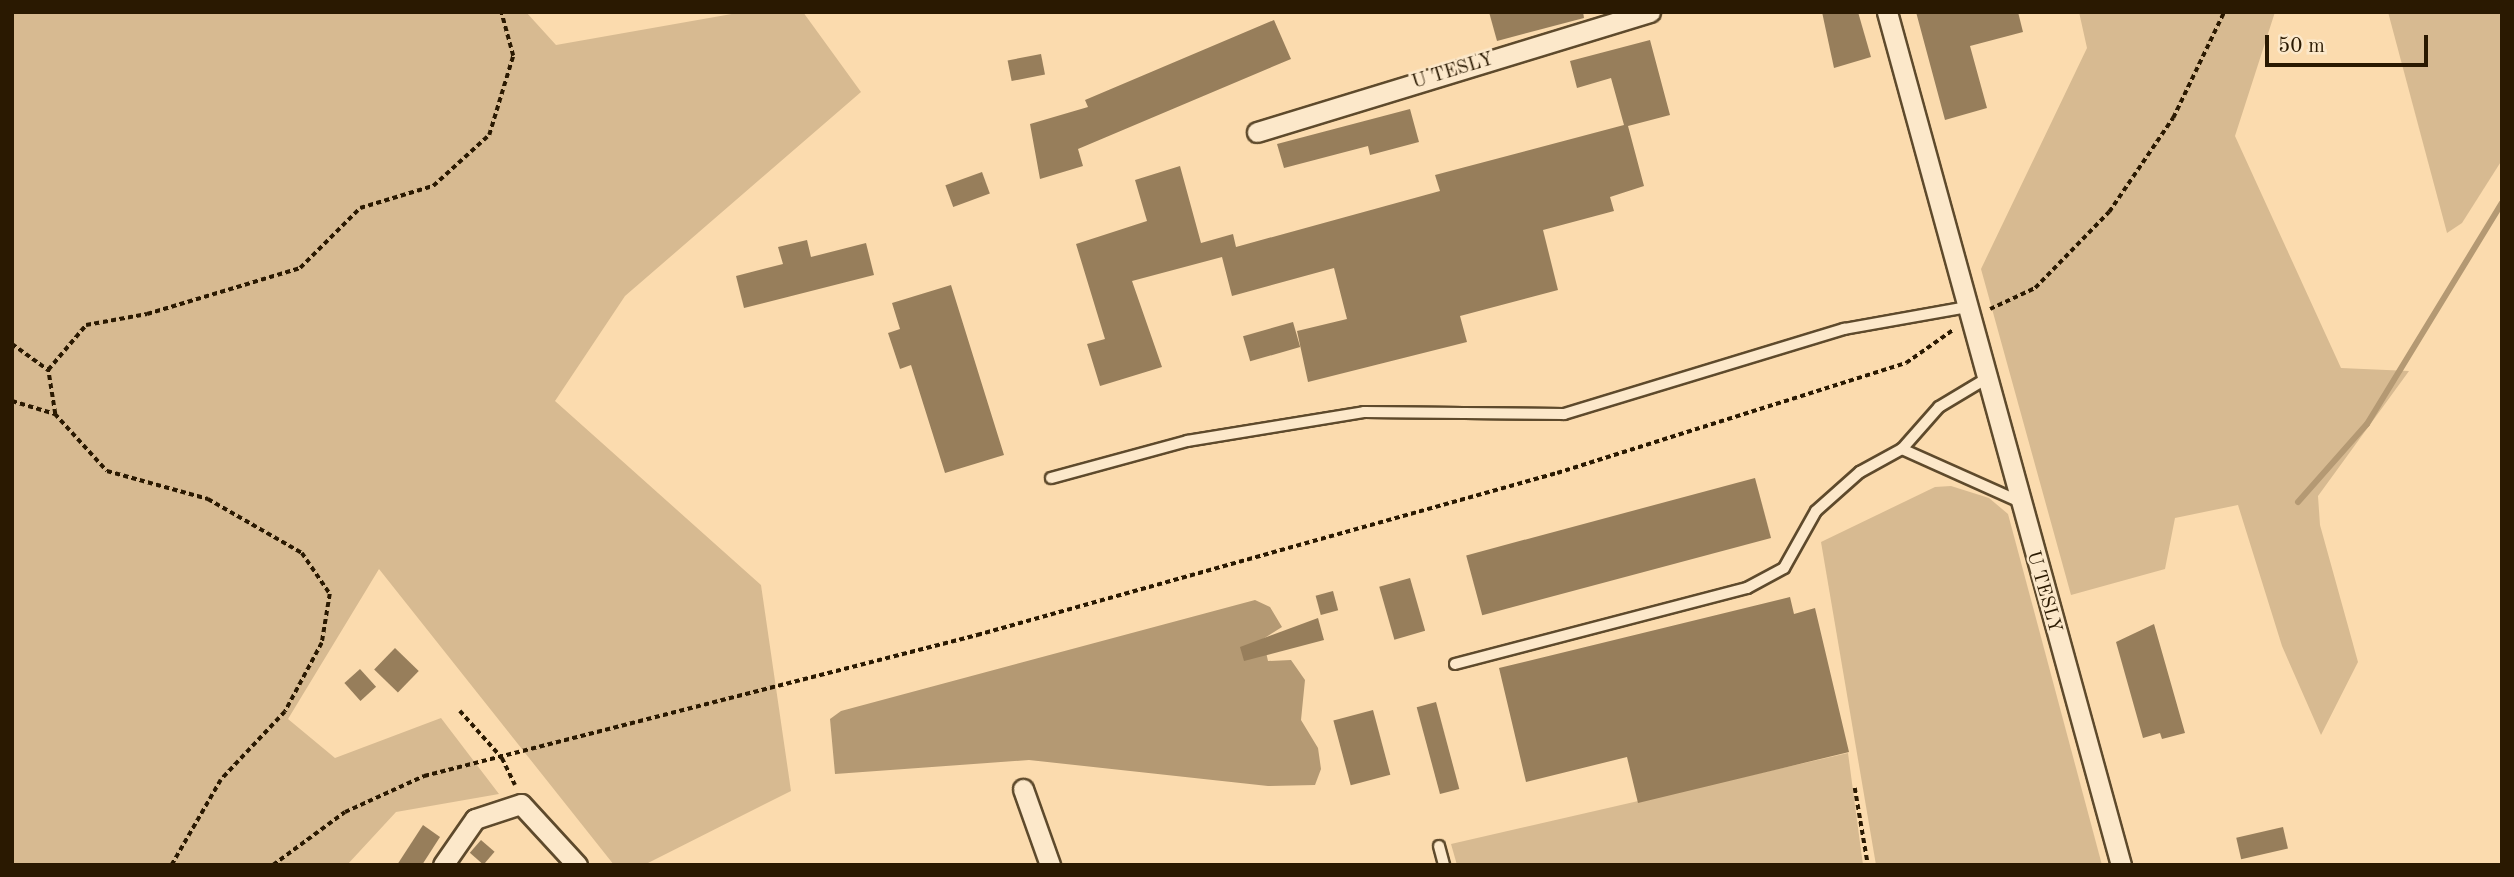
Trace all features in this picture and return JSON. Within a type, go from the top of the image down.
[{"type":"street","name":"U TESLY","points":[[1257,132],[1650,12]]},
{"type":"street","name":"U TESLY","points":[[1887,12],[1970,312],[1984,380],[2016,499],[2120,865]]},
{"type":"street","points":[[1023,789],[1050,865]]},
{"type":"street","points":[[443,865],[475,819],[521,804],[577,865]]},
{"type":"lane","points":[[1051,478],[1187,441],[1364,412],[1564,414],[1844,329],[1970,312]]},
{"type":"lane","points":[[1455,664],[1747,588],[1784,568],[1816,510],[1860,472],[1902,449],[1939,407],[1984,380]]},
{"type":"lane","points":[[1902,449],[2016,499]]},
{"type":"lane","points":[[1439,846],[1444,865]]},
{"type":"path","points":[[48,370],[86,325],[147,314],[300,268],[360,208],[433,186],[489,135],[513,56],[501,12]]},
{"type":"path","points":[[273,865],[345,812],[424,776],[977,635],[1557,473],[1906,362],[1970,312],[2035,288],[2085,242],[2173,118],[2224,12]]},
{"type":"path","points":[[12,344],[48,370],[55,414]]},
{"type":"path","points":[[12,401],[55,414],[107,471],[208,499],[302,553],[330,594],[322,643],[285,712],[220,780],[172,865]]},
{"type":"path","points":[[460,711],[502,758],[521,804]]},
{"type":"path","points":[[1855,788],[1868,865]]},
{"type":"shaded area","points":[[12,12],[526,12],[556,45],[743,12],[803,12],[861,92],[625,296],[555,401],[761,585],[791,791],[644,865],[614,865],[379,569],[288,719],[335,758],[441,718],[499,794],[396,812],[347,865],[12,865]]},
{"type":"shaded area","points":[[2079,12],[2275,12],[2235,136],[2341,368],[2409,371],[2318,496],[2320,525],[2358,662],[2321,735],[2282,646],[2238,505],[2175,518],[2165,569],[2071,595],[1981,269],[2087,48]]},
{"type":"shaded area","points":[[2388,12],[2502,12],[2502,160],[2462,223],[2447,233]]},
{"type":"shaded area","points":[[1951,486],[1989,498],[2008,514],[2102,865],[1876,865],[1821,542],[1935,487]]},
{"type":"shaded area","points":[[1255,600],[1270,607],[1282,627],[1263,639],[1268,661],[1291,660],[1305,680],[1301,720],[1318,748],[1321,769],[1315,785],[1268,786],[1029,760],[835,774],[830,719],[841,711]]},
{"type":"shaded area","points":[[1848,753],[1863,865],[1457,865],[1451,844]]},
{"type":"building","points":[[1489,12],[1583,12],[1584,18],[1497,41]]},
{"type":"building","points":[[1822,12],[1858,12],[1871,57],[1834,68]]},
{"type":"building","points":[[1916,12],[2018,12],[2023,32],[1970,46],[1987,108],[1945,120]]},
{"type":"building","points":[[1274,20],[1291,59],[1078,149],[1083,166],[1040,179],[1030,124],[1088,107],[1085,100]]},
{"type":"building","points":[[1650,40],[1670,115],[1628,126],[1644,186],[1610,197],[1614,211],[1543,230],[1558,290],[1460,316],[1467,342],[1308,382],[1297,331],[1347,319],[1334,268],[1232,296],[1222,257],[1132,281],[1162,367],[1100,386],[1087,344],[1105,339],[1076,244],[1147,221],[1135,180],[1180,166],[1201,243],[1233,234],[1236,247],[1440,191],[1435,175],[1624,125],[1611,78],[1577,88],[1570,61]]},
{"type":"building","points":[[1041,54],[1045,75],[1012,81],[1008,60]]},
{"type":"building","points":[[1410,109],[1419,142],[1370,155],[1368,146],[1284,168],[1277,144]]},
{"type":"building","points":[[982,172],[990,194],[953,207],[945,185]]},
{"type":"building","points":[[807,240],[811,257],[866,243],[874,275],[744,308],[736,276],[783,264],[778,247]]},
{"type":"building","points":[[951,285],[1004,455],[945,473],[911,365],[900,369],[888,333],[900,329],[892,303]]},
{"type":"building","points":[[1293,322],[1300,347],[1250,361],[1243,336]]},
{"type":"building","points":[[1755,478],[1771,538],[1482,615],[1466,555]]},
{"type":"building","points":[[1410,578],[1425,631],[1394,640],[1379,587]]},
{"type":"building","points":[[1333,591],[1338,610],[1321,615],[1316,596]]},
{"type":"building","points":[[1790,597],[1794,614],[1815,608],[1849,752],[1638,803],[1627,757],[1526,782],[1499,668]]},
{"type":"building","points":[[1318,618],[1324,640],[1244,661],[1240,647]]},
{"type":"building","points":[[2154,624],[2185,733],[2162,739],[2160,733],[2143,738],[2116,642]]},
{"type":"building","points":[[395,648],[419,671],[398,693],[374,670]]},
{"type":"building","points":[[360,669],[376,687],[360,701],[344,683]]},
{"type":"building","points":[[1436,702],[1459,789],[1440,794],[1417,707]]},
{"type":"building","points":[[1373,710],[1390,775],[1351,785],[1333,721]]},
{"type":"building","points":[[423,825],[440,837],[422,865],[397,865]]},
{"type":"building","points":[[2283,827],[2288,848],[2241,859],[2236,838]]},
{"type":"building","points":[[481,840],[495,852],[483,865],[470,853]]},
{"type":"waterway","points":[[2298,502],[2367,424],[2502,203]]}]
